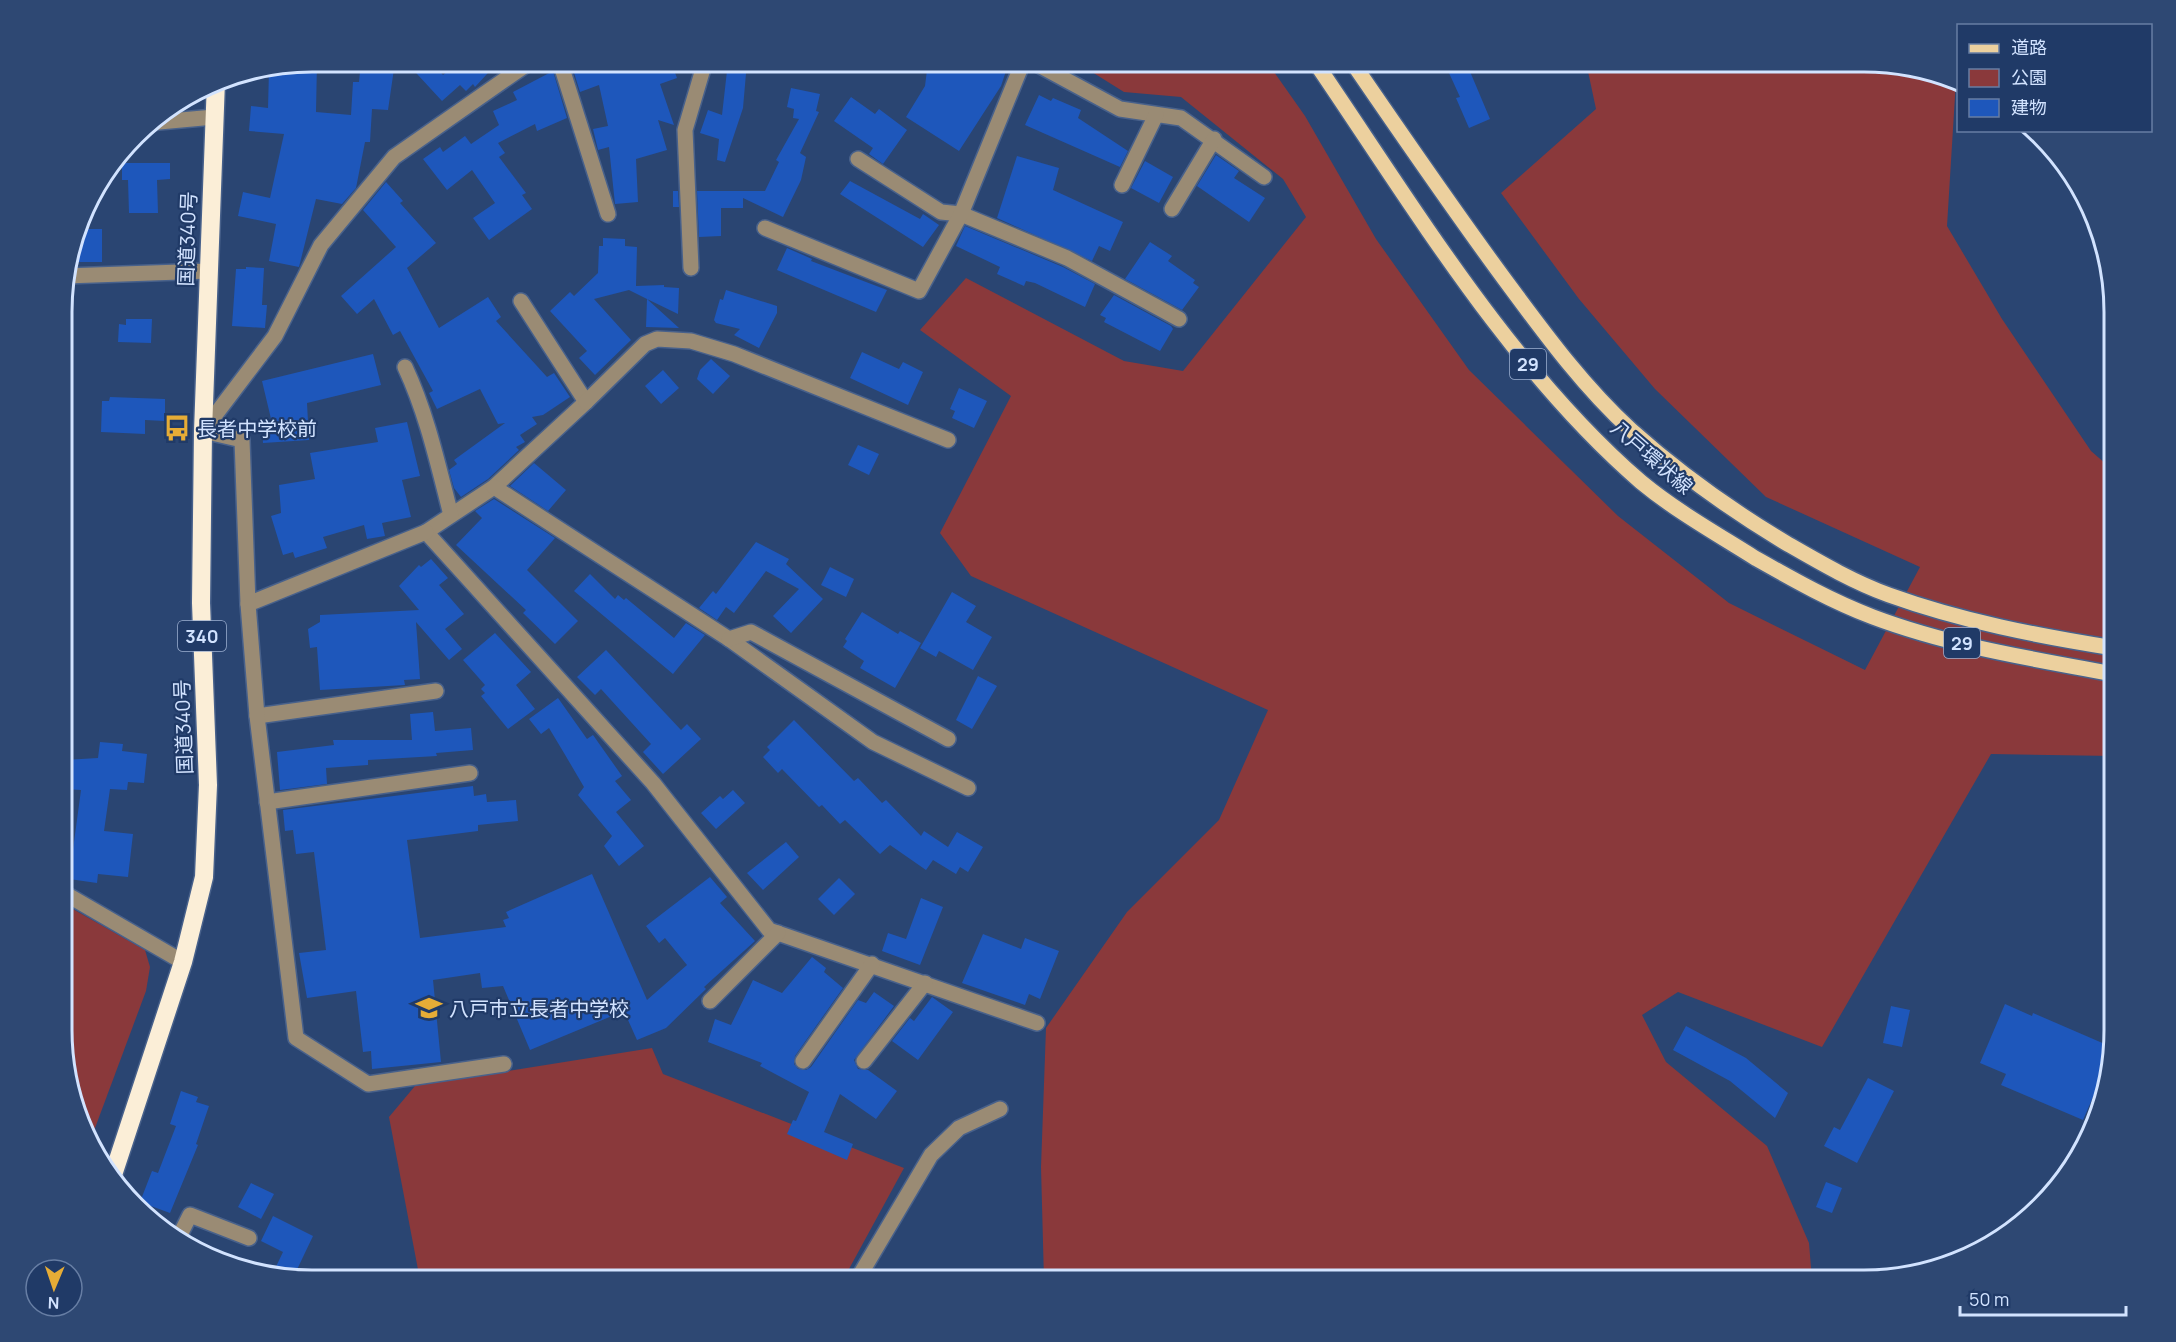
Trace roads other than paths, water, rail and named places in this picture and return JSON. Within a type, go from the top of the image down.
[{"type":"highway","name":"国道340号","points":[[115,1168],[183,962],[204,877],[208,785],[201,603],[202,431],[215,92]]},
{"type":"main road","name":"八戸環状線","points":[[1323,72],[1450,258],[1526,362],[1578,420],[1642,482],[1707,529],[1815,593],[1873,617],[1929,635],[2005,654],[2104,672]]},
{"type":"main road","name":"八戸環状線","points":[[1359,72],[1455,212],[1566,362],[1631,429],[1695,483],[1753,523],[1828,567],[1887,595],[1955,615],[2058,639],[2104,646]]},
{"type":"street","points":[[504,1064],[368,1084],[296,1038],[257,716],[248,604],[242,440],[202,431],[275,336],[321,245],[394,158],[516,72]]},
{"type":"street","points":[[563,72],[608,214]]},
{"type":"street","points":[[691,268],[685,130],[702,72]]},
{"type":"street","points":[[765,228],[919,291],[961,214],[1019,72]]},
{"type":"street","points":[[1051,72],[1120,110],[1181,117],[1264,177]]},
{"type":"street","points":[[1122,185],[1156,115]]},
{"type":"street","points":[[167,121],[214,117]]},
{"type":"street","points":[[1172,209],[1214,139]]},
{"type":"street","points":[[858,159],[941,212],[961,214],[1068,258],[1179,319]]},
{"type":"street","points":[[75,276],[209,271]]},
{"type":"street","points":[[521,301],[586,402]]},
{"type":"street","points":[[248,604],[426,532],[494,487],[645,344],[657,339],[691,341],[734,354],[948,440]]},
{"type":"street","points":[[405,367],[417,393],[451,515]]},
{"type":"street","points":[[494,487],[729,639],[873,742],[968,788]]},
{"type":"street","points":[[426,532],[653,783],[769,930],[1037,1023]]},
{"type":"street","points":[[729,639],[752,632],[948,739]]},
{"type":"street","points":[[257,716],[436,691]]},
{"type":"street","points":[[266,794],[470,773]]},
{"type":"street","points":[[72,898],[183,962]]},
{"type":"street","points":[[710,1000],[778,933]]},
{"type":"street","points":[[802,1061],[872,964]]},
{"type":"street","points":[[864,1061],[925,983]]},
{"type":"street","points":[[864,1270],[931,1155],[959,1128],[1000,1109]]},
{"type":"street","points":[[181,1232],[190,1215],[249,1238]]},
{"type":"place","name":"長者中学校前","points":[[177,428]]},
{"type":"place","name":"八戸市立長者中学校","points":[[429,1008]]}]
